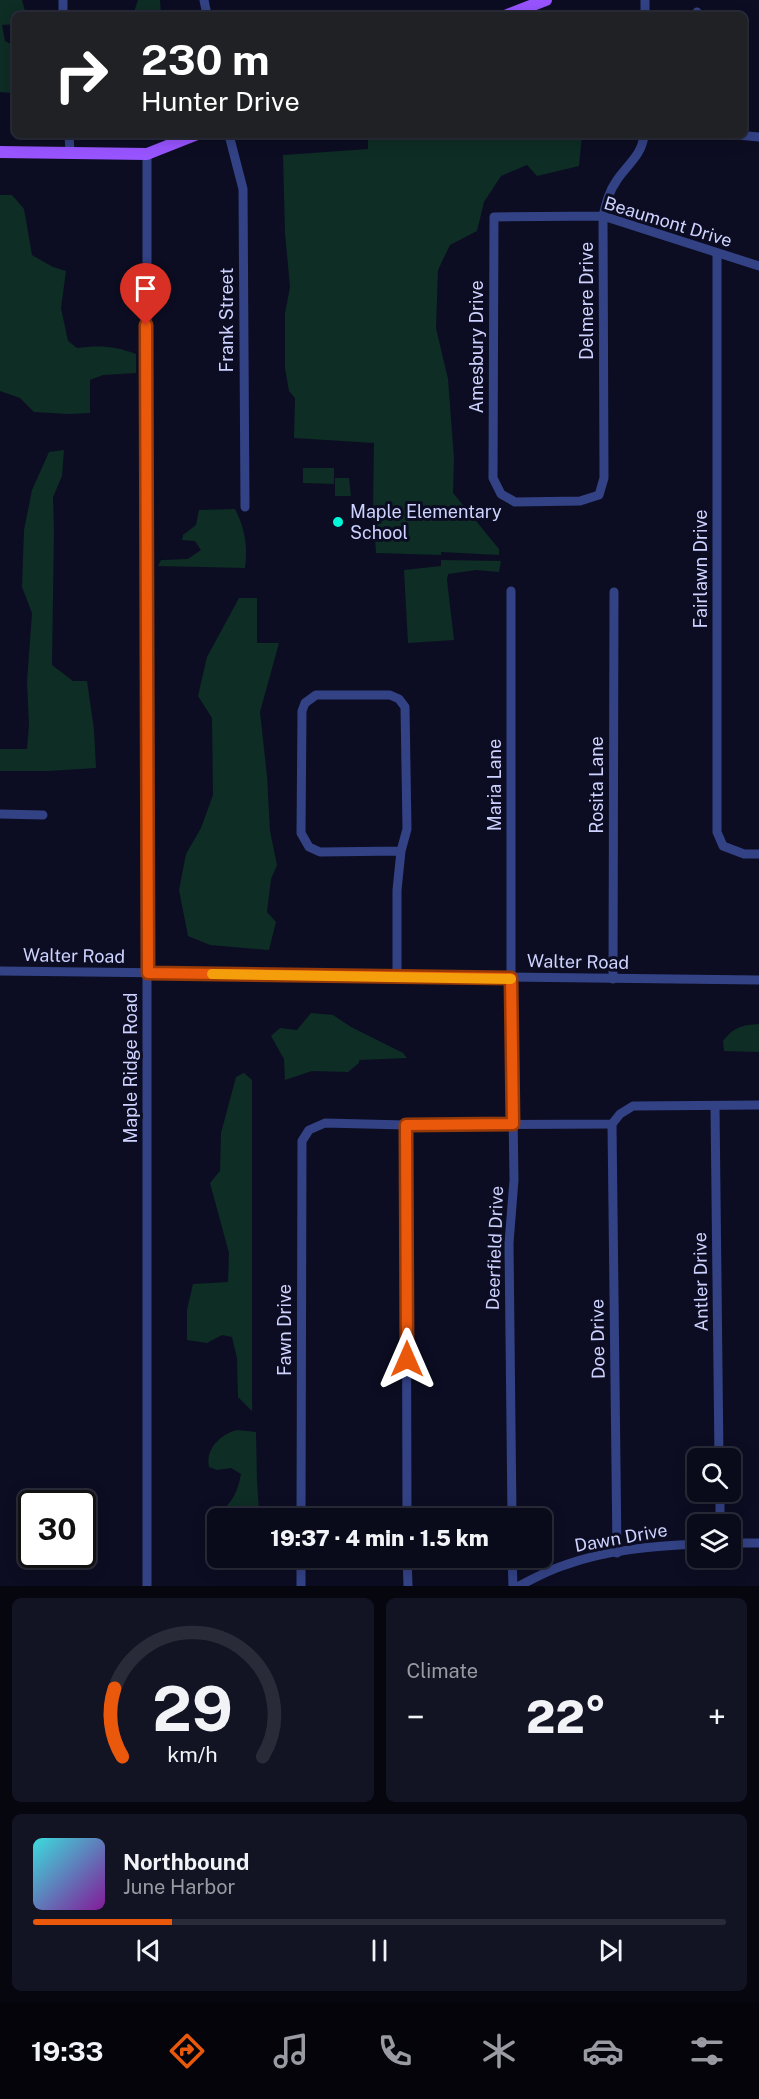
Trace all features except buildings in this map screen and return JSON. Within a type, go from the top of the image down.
[{"type":"main road","points":[[515,12],[546,0]]},
{"type":"main road","points":[[0,152],[147,154],[187,138]]},
{"type":"street","points":[[69,138],[70,152]]},
{"type":"street","name":"Frank Street","points":[[230,138],[243,189],[245,507]]},
{"type":"street","name":"Delmere Drive","points":[[494,478],[501,494],[515,502],[580,501],[599,495],[604,478],[603,216],[607,198],[618,178],[638,153],[643,138]]},
{"type":"street","name":"Maple Ridge Road","points":[[147,154],[147,1586]]},
{"type":"street","name":"Beaumont Drive","points":[[494,217],[603,216],[759,266]]},
{"type":"street","name":"Amesbury Drive","points":[[494,217],[494,478]]},
{"type":"street","name":"Fairlawn Drive","points":[[717,254],[717,832],[723,846],[744,854],[759,854]]},
{"type":"street","name":"Maria Lane","points":[[511,591],[511,978]]},
{"type":"street","name":"Rosita Lane","points":[[613,979],[614,591]]},
{"type":"street","points":[[397,977],[397,890],[401,851],[407,829],[405,707],[399,699],[390,695],[316,695],[305,703],[302,711],[301,833],[309,847],[320,852],[401,851]]},
{"type":"street","points":[[0,814],[43,815]]},
{"type":"street","name":"Walter Road","points":[[0,971],[759,980]]},
{"type":"street","name":"Deerfield Drive","points":[[511,978],[514,1180],[509,1243],[512,1508]]},
{"type":"street","points":[[407,1508],[406,1125],[612,1124],[620,1114],[633,1106],[759,1105]]},
{"type":"street","name":"Antler Drive","points":[[715,1106],[719,1448]]},
{"type":"street","name":"Fawn Drive","points":[[301,1508],[302,1141],[309,1130],[325,1123],[406,1125]]},
{"type":"street","name":"Doe Drive","points":[[612,1124],[617,1553]]},
{"type":"street","points":[[741,1543],[759,1543]]},
{"type":"street","name":"Dawn Drive","points":[[519,1586],[565,1565],[587,1558],[668,1545],[687,1544]]},
{"type":"street","points":[[301,1568],[301,1586]]},
{"type":"street","points":[[408,1568],[408,1586]]},
{"type":"street","points":[[512,1568],[513,1586]]},
{"type":"green space","points":[[0,0],[22,0],[24,12],[12,12],[12,24],[2,25],[5,41],[12,44],[12,93],[0,92]]},
{"type":"green space","points":[[138,0],[160,0],[161,12],[134,12]]},
{"type":"green space","points":[[368,138],[582,138],[579,166],[537,176],[527,165],[501,176],[484,202],[477,231],[450,245],[438,270],[436,328],[448,379],[454,459],[453,493],[499,549],[499,555],[441,552],[441,555],[376,553],[373,509],[374,443],[294,438],[295,398],[289,391],[285,368],[285,314],[290,287],[285,233],[283,155],[368,149]]},
{"type":"green space","points":[[0,195],[12,195],[24,209],[32,255],[53,267],[66,271],[61,308],[68,341],[77,348],[107,347],[136,354],[136,373],[103,375],[90,380],[90,413],[34,412],[20,398],[0,391]]},
{"type":"green space","points":[[64,450],[62,476],[53,497],[52,665],[73,681],[87,681],[94,730],[96,768],[0,771],[0,749],[27,749],[29,725],[27,682],[32,613],[22,587],[24,530],[32,490],[49,452]]},
{"type":"green space","points":[[303,468],[334,468],[334,484],[303,483]]},
{"type":"green space","points":[[335,478],[349,478],[351,496],[335,496]]},
{"type":"green space","points":[[235,509],[245,538],[245,568],[158,566],[161,560],[188,559],[201,550],[195,541],[182,540],[183,535],[196,525],[199,510]]},
{"type":"green space","points":[[441,560],[501,561],[499,572],[476,570],[448,574],[454,640],[408,643],[404,570],[441,566]]},
{"type":"green space","points":[[239,598],[257,598],[257,643],[279,643],[260,712],[270,831],[277,865],[271,879],[267,912],[276,922],[269,950],[210,945],[188,936],[179,890],[186,854],[201,828],[213,795],[212,718],[198,696],[207,657]]},
{"type":"green space","points":[[311,1013],[333,1015],[351,1027],[403,1053],[407,1058],[359,1060],[359,1063],[348,1072],[312,1071],[285,1080],[284,1059],[271,1036],[280,1028],[297,1030]]},
{"type":"green space","points":[[759,1024],[759,1052],[724,1051],[723,1041],[731,1033],[743,1026]]},
{"type":"green space","points":[[244,1073],[252,1080],[252,1411],[238,1397],[237,1358],[232,1337],[222,1335],[207,1343],[187,1340],[187,1310],[193,1284],[228,1282],[229,1253],[210,1183],[220,1171],[221,1133],[236,1077]]},
{"type":"green space","points":[[237,1430],[256,1432],[259,1508],[225,1508],[234,1496],[241,1474],[231,1468],[217,1470],[209,1467],[208,1460],[212,1448],[231,1432]]},
{"type":"slow traffic","points":[[212,974],[511,979]]},
{"type":"place","name":"Maple Elementary School","points":[[338,522]]},
{"type":"route","points":[[146,325],[148,973],[511,978],[513,1124],[406,1125],[407,1359]]}]
